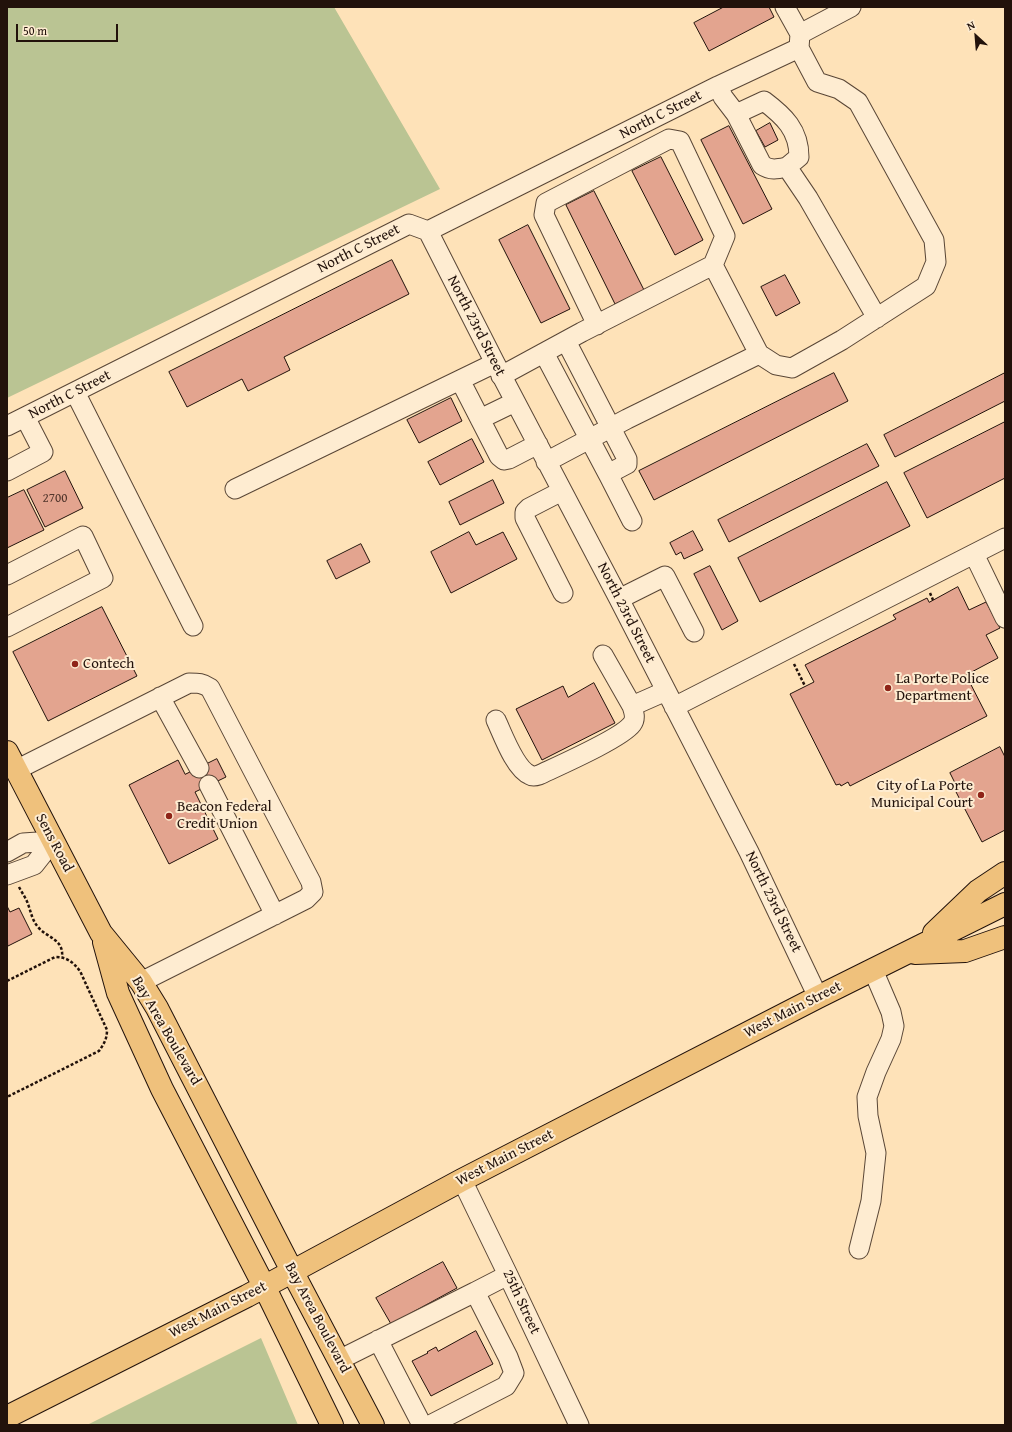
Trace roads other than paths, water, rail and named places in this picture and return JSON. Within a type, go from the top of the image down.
[{"type":"main road","name":"Sens Road","points":[[12,761],[101,933]]},
{"type":"main road","points":[[913,950],[978,890],[1005,874]]},
{"type":"main road","name":"West Main Street","points":[[7,1417],[264,1286],[462,1180],[818,997],[1005,904]]},
{"type":"main road","name":"Bay Area Boulevard","points":[[101,933],[141,982],[157,1008],[373,1425]]},
{"type":"main road","name":"Bay Area Boulevard","points":[[101,933],[118,993],[162,1089],[264,1286],[332,1425]]},
{"type":"main road","points":[[913,950],[965,950],[1005,937]]},
{"type":"main road","points":[[118,993],[141,982]]},
{"type":"street","points":[[713,265],[759,354],[776,365],[792,368],[842,340],[926,286],[936,262],[934,240],[858,102],[839,89],[817,82],[785,7]]},
{"type":"street","name":"North C Street","points":[[7,426],[409,224],[428,231],[718,86],[800,41],[850,7]]},
{"type":"street","points":[[718,86],[723,97],[736,114],[762,165],[768,169],[774,170],[787,167],[799,157],[799,146],[792,128],[780,113],[764,101],[736,114]]},
{"type":"street","points":[[235,489],[460,380],[544,353],[713,265],[725,236],[680,141],[669,138],[546,203],[544,215],[597,325]]},
{"type":"street","points":[[787,167],[808,198],[877,318]]},
{"type":"street","name":"North 23rd Street","points":[[428,231],[546,462],[619,599],[749,852],[818,997]]},
{"type":"street","points":[[566,341],[627,459],[627,464],[608,474]]},
{"type":"street","points":[[544,353],[632,521]]},
{"type":"street","points":[[546,462],[759,354]]},
{"type":"street","points":[[460,380],[499,456],[504,460],[509,459],[538,444]]},
{"type":"street","points":[[75,392],[193,626]]},
{"type":"street","points":[[480,419],[515,402]]},
{"type":"street","points":[[7,471],[43,452],[25,417]]},
{"type":"street","points":[[562,491],[529,508],[525,512],[525,518],[563,594]]},
{"type":"street","points":[[7,575],[83,536],[103,578],[7,626]]},
{"type":"street","points":[[632,706],[670,699],[787,649],[1005,538]]},
{"type":"street","points":[[974,554],[1005,618]]},
{"type":"street","points":[[619,599],[664,576],[694,632]]},
{"type":"street","points":[[496,720],[514,759],[522,770],[533,776],[539,775],[615,738],[628,729],[633,723],[634,719],[632,706],[603,655]]},
{"type":"street","points":[[12,761],[189,683],[205,684],[210,688],[313,886],[313,892],[306,899],[141,982]]},
{"type":"street","points":[[160,697],[199,768]]},
{"type":"street","points":[[209,786],[275,915]]},
{"type":"street","points":[[7,852],[23,843],[53,841]]},
{"type":"street","points":[[12,880],[34,865],[53,841]]},
{"type":"street","points":[[859,1249],[870,1201],[876,1153],[868,1116],[867,1097],[876,1072],[891,1039],[894,1026],[891,1012],[873,970]]},
{"type":"street","name":"25th Street","points":[[462,1180],[579,1425]]},
{"type":"street","points":[[339,1360],[508,1275]]},
{"type":"street","points":[[430,1425],[506,1386],[514,1373],[508,1357],[475,1292]]},
{"type":"street","points":[[378,1340],[422,1425]]},
{"type":"place","name":"Contech","points":[[75,664]]},
{"type":"place","name":"La Porte Police Department","points":[[888,688]]},
{"type":"place","name":"City of La Porte Municipal Court","points":[[981,795]]},
{"type":"place","name":"Beacon Federal Credit Union","points":[[169,816]]}]
